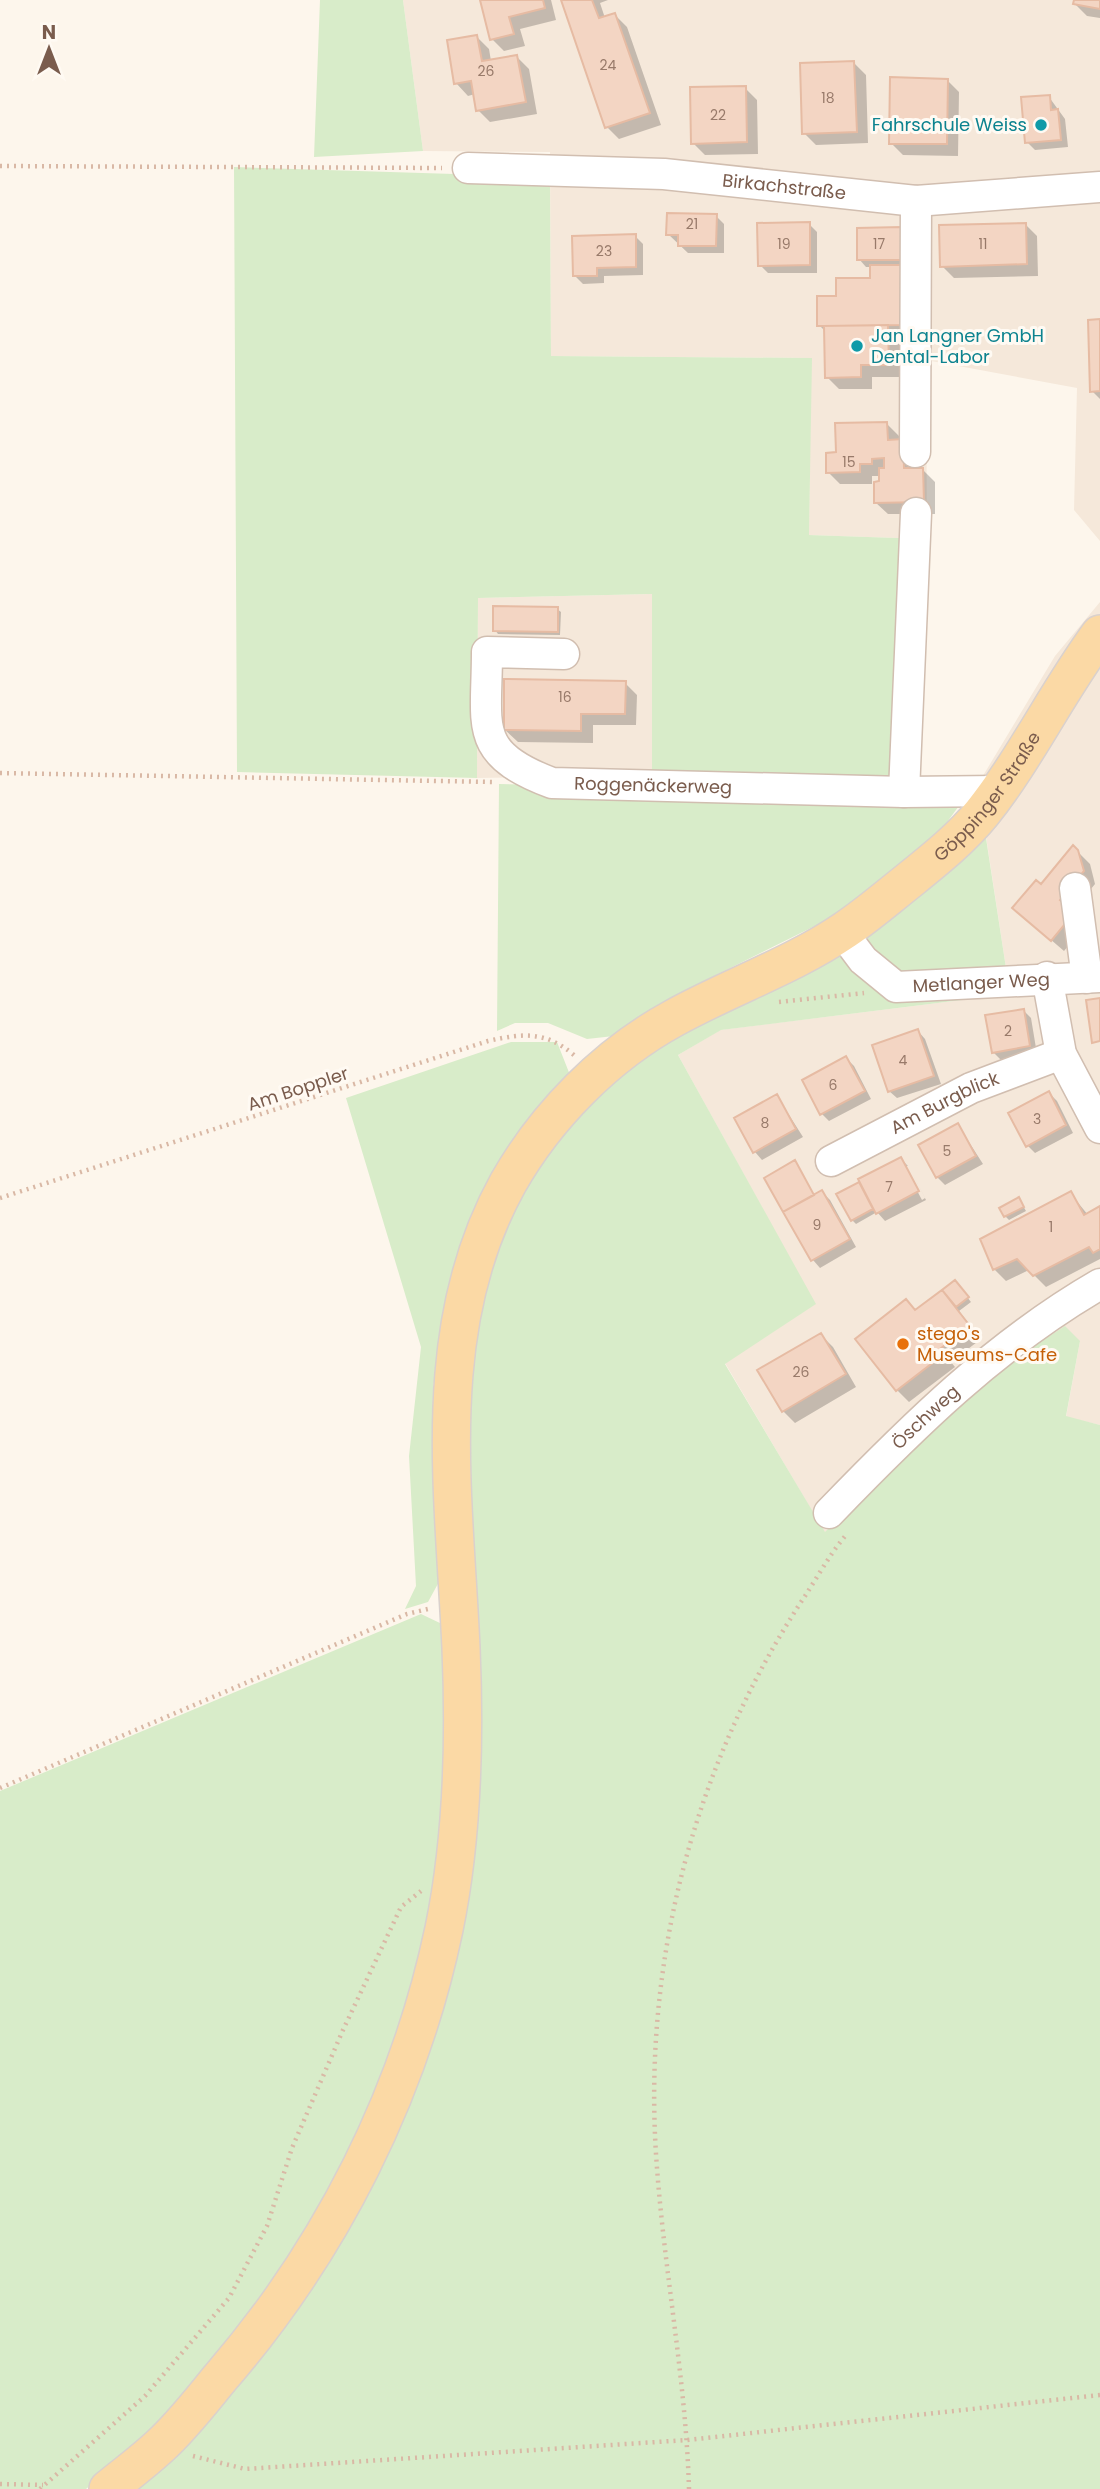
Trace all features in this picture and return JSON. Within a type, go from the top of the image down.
[{"type":"main road","name":"Göppinger Straße","points":[[108,2489],[164,2444],[260,2333],[313,2255],[360,2172],[397,2088],[427,1999],[444,1926],[456,1856],[464,1720],[449,1433],[453,1370],[469,1285],[485,1234],[507,1185],[537,1139],[598,1072],[669,1020],[842,932],[960,837],[998,791],[1067,679],[1100,634]]},
{"type":"street","name":"Birkachstraße","points":[[468,167],[664,174],[916,201],[1100,187]]},
{"type":"street","points":[[915,452],[916,201]]},
{"type":"street","points":[[904,792],[916,513]]},
{"type":"street","name":"Roggenäckerweg","points":[[564,654],[487,652],[487,730],[496,753],[524,773],[552,783],[904,792],[998,791]]},
{"type":"street","points":[[1075,888],[1094,978]]},
{"type":"street","name":"Metlanger Weg","points":[[842,932],[863,960],[896,987],[932,988],[1047,977],[1094,978]]},
{"type":"street","points":[[1047,977],[1061,1054],[1100,1128]]},
{"type":"street","name":"Am Burgblick","points":[[831,1161],[971,1088],[1061,1054]]},
{"type":"street","name":"Öschweg","points":[[839,1522],[954,1389],[1017,1338],[1100,1284]]},
{"type":"path","points":[[0,166],[468,167]]},
{"type":"path","points":[[0,773],[497,782]]},
{"type":"path","name":"Am Boppler","points":[[0,1198],[488,1041],[518,1035],[557,1041],[598,1072]]},
{"type":"path","points":[[689,2489],[687,2440],[656,2166],[654,2079],[662,1965],[690,1835],[736,1715],[839,1522]]},
{"type":"path","points":[[0,1788],[407,1614],[458,1601]]},
{"type":"path","points":[[0,2484],[42,2487],[145,2396],[229,2298],[267,2226],[292,2148],[343,2030],[401,1907],[427,1886],[456,1856]]},
{"type":"path","points":[[164,2444],[181,2454],[245,2469],[687,2440],[1100,2395]]},
{"type":"shaded area","points":[[403,0],[1100,0],[1100,541],[1074,510],[1077,388],[926,360],[927,539],[809,535],[811,358],[551,356],[550,152],[423,151]]},
{"type":"shaded area","points":[[652,594],[652,776],[477,778],[478,598]]},
{"type":"shaded area","points":[[1100,602],[1100,1425],[1066,1417],[1080,1341],[941,1420],[825,1533],[725,1363],[815,1304],[678,1055],[720,1030],[1010,994],[978,784],[1055,656]]},
{"type":"green space","points":[[320,0],[403,0],[423,151],[314,157]]},
{"type":"green space","points":[[234,167],[550,177],[551,356],[812,358],[809,535],[927,539],[913,780],[652,776],[652,594],[478,598],[477,778],[237,772]]},
{"type":"green space","points":[[499,784],[943,793],[964,799],[942,829],[845,911],[690,988],[614,1036],[587,1039],[548,1023],[515,1023],[497,1031]]},
{"type":"green space","points":[[986,838],[1010,994],[721,1030],[678,1055],[816,1304],[725,1364],[825,1532],[941,1420],[1007,1364],[1065,1326],[1080,1341],[1066,1416],[1100,1425],[1100,2489],[124,2489],[185,2434],[429,2049],[468,1334],[508,1208],[564,1123],[668,1036],[898,911]]},
{"type":"green space","points":[[511,1042],[557,1042],[570,1075],[460,1259],[442,1325],[433,1388],[432,1472],[440,1580],[428,1602],[405,1609],[416,1586],[409,1456],[421,1347],[346,1098]]},
{"type":"green space","points":[[421,1614],[442,1624],[448,1768],[432,1911],[394,2053],[358,2142],[306,2235],[246,2329],[166,2420],[86,2489],[0,2489],[0,1791]]},
{"type":"building","points":[[480,0],[543,0],[545,8],[509,17],[514,34],[490,40]]},
{"type":"building","points":[[561,0],[592,0],[599,18],[615,13],[650,113],[605,128]]},
{"type":"building","points":[[1074,0],[1100,0],[1100,9],[1073,4]]},
{"type":"building","points":[[477,35],[482,61],[517,55],[526,102],[476,111],[471,81],[454,84],[447,40]]},
{"type":"building","points":[[854,61],[857,132],[802,134],[800,63]]},
{"type":"building","points":[[890,77],[948,79],[947,144],[889,144]]},
{"type":"building","points":[[746,86],[747,142],[691,144],[690,87]]},
{"type":"building","name":"Fahrschule Weiss","points":[[1050,95],[1051,110],[1058,109],[1061,140],[1025,143],[1021,97]]},
{"type":"building","points":[[667,213],[717,214],[716,246],[678,246],[678,235],[666,235]]},
{"type":"building","points":[[810,222],[810,265],[758,266],[757,223]]},
{"type":"building","points":[[1026,223],[1027,264],[940,267],[939,225]]},
{"type":"building","points":[[901,227],[901,260],[857,260],[857,228]]},
{"type":"building","points":[[636,234],[636,267],[597,268],[597,276],[573,276],[572,236]]},
{"type":"building","points":[[870,265],[903,265],[903,325],[817,326],[817,296],[836,296],[836,278],[870,278]]},
{"type":"building","points":[[1100,319],[1100,391],[1090,392],[1088,320]]},
{"type":"building","name":"Jan Langner GmbH Dental-Labor","points":[[888,325],[889,365],[861,365],[861,377],[825,378],[824,326]]},
{"type":"building","points":[[887,422],[888,440],[903,439],[904,468],[923,468],[924,502],[874,503],[874,482],[879,481],[879,468],[884,468],[884,458],[872,459],[872,464],[860,464],[860,472],[826,473],[826,453],[836,452],[835,423]]},
{"type":"building","points":[[493,606],[558,607],[558,632],[493,631]]},
{"type":"building","points":[[504,679],[626,681],[625,714],[581,714],[581,731],[504,730]]},
{"type":"building","points":[[1073,845],[1078,850],[1084,871],[1060,900],[1075,912],[1051,941],[1012,908],[1036,880],[1041,884]]},
{"type":"building","points":[[1100,998],[1100,1041],[1092,1043],[1086,1000]]},
{"type":"building","points":[[1024,1009],[1030,1046],[992,1053],[985,1015]]},
{"type":"building","points":[[918,1029],[934,1076],[888,1092],[872,1045]]},
{"type":"building","points":[[846,1056],[865,1091],[820,1115],[802,1080]]},
{"type":"building","points":[[1049,1091],[1066,1125],[1026,1147],[1008,1113]]},
{"type":"building","points":[[777,1094],[796,1129],[753,1153],[734,1118]]},
{"type":"building","points":[[958,1123],[976,1156],[936,1178],[918,1145]]},
{"type":"building","points":[[901,1157],[919,1191],[876,1214],[858,1179]]},
{"type":"building","points":[[795,1160],[814,1195],[783,1212],[764,1178]]},
{"type":"building","points":[[859,1182],[873,1209],[851,1221],[836,1194]]},
{"type":"building","points":[[822,1190],[850,1239],[811,1261],[783,1212]]},
{"type":"building","points":[[1071,1191],[1084,1215],[1100,1206],[1100,1249],[1093,1253],[1089,1247],[1033,1276],[1017,1259],[993,1270],[980,1239]]},
{"type":"building","points":[[1019,1197],[1024,1207],[1004,1217],[999,1208]]},
{"type":"building","points":[[955,1280],[969,1297],[956,1307],[942,1290]]},
{"type":"building","name":"stego's Museums-Cafe","points":[[942,1290],[970,1326],[940,1349],[944,1354],[896,1391],[855,1339],[906,1299],[915,1310]]},
{"type":"building","points":[[821,1333],[846,1374],[782,1412],[757,1370]]},
{"type":"place","name":"Fahrschule Weiss","points":[[1041,125]]},
{"type":"place","name":"Jan Langner GmbH Dental-Labor","points":[[857,346]]},
{"type":"place","name":"stego's Museums-Cafe","points":[[903,1344]]}]
